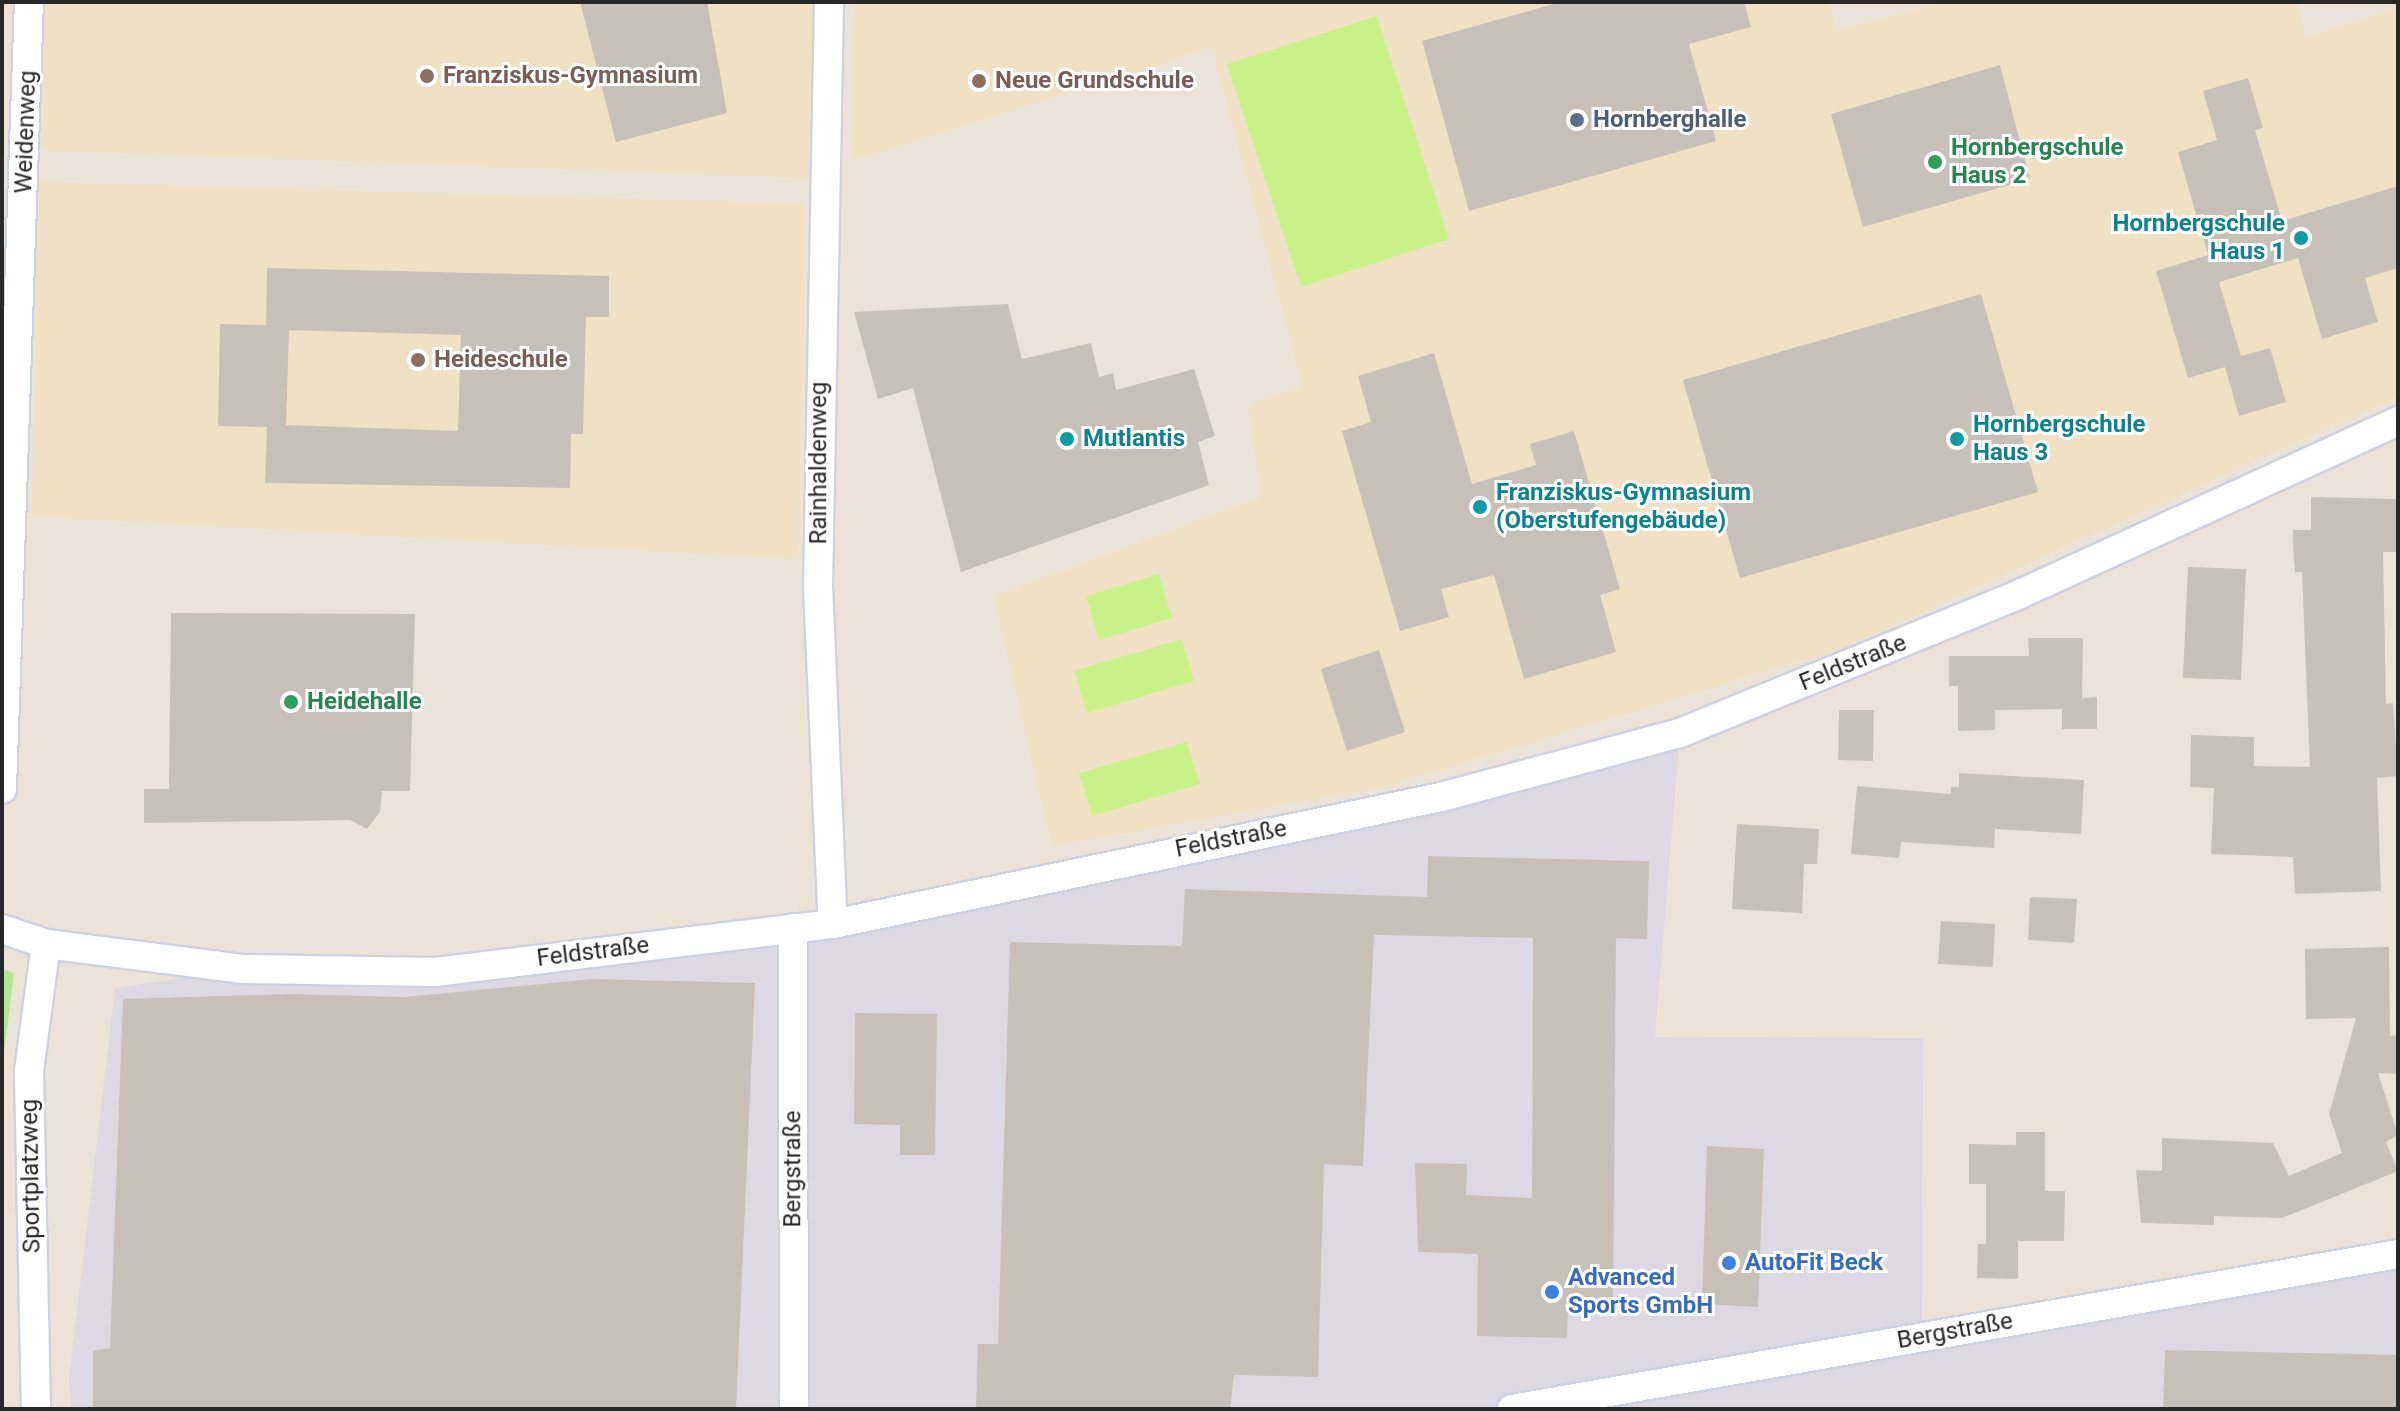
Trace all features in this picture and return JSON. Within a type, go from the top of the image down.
[{"type":"street","name":"Weidenweg","points":[[2,789],[29,2]]},
{"type":"street","name":"Rainhaldenweg","points":[[829,2],[818,586],[833,924]]},
{"type":"street","name":"Feldstraße","points":[[2,929],[46,944],[244,969],[435,972],[833,924],[1441,797],[1680,733],[2018,595],[2398,421]]},
{"type":"street","name":"Bergstraße","points":[[793,928],[794,1409]]},
{"type":"street","name":"Sportplatzweg","points":[[36,1409],[29,1071],[46,944]]},
{"type":"street","name":"Bergstraße","points":[[1512,1409],[2398,1254]]},
{"type":"shaded area","name":"Franziskus-Gymnasium","points":[[45,2],[815,2],[808,178],[40,150]]},
{"type":"shaded area","points":[[855,2],[1830,2],[1835,31],[1946,2],[2298,2],[2305,37],[2398,9],[2398,396],[1840,649],[1388,786],[1052,846],[994,596],[1262,497],[1248,404],[1303,386],[1212,48],[851,161]]},
{"type":"shaded area","name":"Heideschule","points":[[38,182],[805,204],[798,559],[32,516]]},
{"type":"shaded area","points":[[1680,733],[1655,1037],[1923,1038],[1922,1324],[2398,1268],[2398,1409],[71,1409],[69,1378],[115,988],[244,969],[435,972],[833,924]]},
{"type":"green space","points":[[1377,16],[1449,239],[1301,287],[1227,64]]},
{"type":"green space","points":[[1159,574],[1172,618],[1099,640],[1086,596]]},
{"type":"green space","points":[[1182,639],[1194,681],[1087,713],[1074,671]]},
{"type":"green space","points":[[1187,742],[1200,784],[1092,816],[1079,773]]},
{"type":"green space","points":[[2,969],[14,973],[2,1069]]},
{"type":"building","points":[[580,2],[707,2],[727,113],[616,142]]},
{"type":"building","name":"Hornberghalle","points":[[1561,2],[1744,2],[1751,27],[1689,44],[1716,141],[1469,211],[1422,41]]},
{"type":"building","name":"Hornbergschule Haus 2","points":[[2000,65],[2030,179],[1863,227],[1831,114]]},
{"type":"building","name":"Hornbergschule Haus 1","points":[[2248,78],[2263,128],[2255,130],[2282,221],[2398,186],[2398,268],[2365,278],[2378,322],[2322,339],[2298,258],[2219,282],[2241,356],[2270,348],[2286,402],[2239,416],[2225,367],[2188,378],[2156,271],[2208,255],[2178,152],[2217,140],[2203,91]]},
{"type":"building","points":[[267,268],[609,276],[609,317],[586,317],[583,434],[571,434],[570,488],[265,483],[267,427],[218,426],[220,324],[266,325]],"holes":[[[289,330],[461,335],[458,431],[286,425]]]},
{"type":"building","name":"Hornbergschule Haus 3","points":[[1981,294],[2038,492],[1740,578],[1683,380]]},
{"type":"building","name":"Mutlantis","points":[[1008,304],[1022,359],[1091,343],[1099,377],[1113,373],[1116,390],[1194,369],[1215,436],[1198,442],[1209,485],[961,572],[913,388],[878,399],[854,312]]},
{"type":"building","name":"Franziskus-Gymnasium (Oberstufengebäude)","points":[[1434,353],[1472,484],[1536,465],[1530,444],[1574,431],[1620,589],[1600,595],[1616,652],[1524,679],[1494,575],[1441,589],[1449,617],[1400,631],[1342,431],[1371,422],[1358,376]]},
{"type":"building","points":[[2311,497],[2398,499],[2398,552],[2383,552],[2386,704],[2393,703],[2398,776],[2377,778],[2381,891],[2295,894],[2293,857],[2211,854],[2214,788],[2190,787],[2191,735],[2254,737],[2254,766],[2310,767],[2302,572],[2295,572],[2293,530],[2311,530]]},
{"type":"building","points":[[2188,567],[2246,569],[2241,680],[2183,678]]},
{"type":"building","name":"Heidehalle","points":[[171,613],[415,614],[410,791],[382,791],[380,812],[367,829],[350,820],[144,823],[144,789],[169,789]]},
{"type":"building","points":[[2028,638],[2083,638],[2082,698],[2097,697],[2097,729],[2062,729],[2062,709],[1995,710],[1995,730],[1958,731],[1958,686],[1949,686],[1949,656],[2029,656]]},
{"type":"building","points":[[1379,650],[1405,732],[1347,751],[1321,669]]},
{"type":"building","points":[[1839,710],[1874,710],[1873,761],[1838,760]]},
{"type":"building","points":[[1959,773],[2084,780],[2081,834],[1995,829],[1994,848],[1901,842],[1899,858],[1851,854],[1857,786],[1951,794],[1951,787],[1959,787]]},
{"type":"building","points":[[1737,824],[1819,829],[1817,864],[1804,864],[1802,913],[1732,909]]},
{"type":"building","points":[[1428,856],[1649,861],[1647,939],[1616,938],[1613,1309],[1568,1308],[1567,1338],[1477,1336],[1478,1254],[1418,1252],[1415,1163],[1467,1164],[1466,1195],[1532,1198],[1533,938],[1374,935],[1363,1166],[1324,1164],[1318,1377],[1234,1375],[1230,1409],[976,1409],[978,1344],[998,1344],[1010,942],[1182,946],[1185,889],[1427,897]]},
{"type":"building","points":[[2030,897],[2077,899],[2074,943],[2028,940]]},
{"type":"building","points":[[1941,921],[1995,924],[1993,967],[1938,964]]},
{"type":"building","points":[[2389,947],[2390,1036],[2398,1035],[2398,1074],[2378,1073],[2398,1135],[2386,1142],[2398,1171],[2282,1218],[2214,1216],[2214,1225],[2141,1223],[2136,1170],[2162,1171],[2162,1138],[2273,1143],[2289,1176],[2342,1153],[2329,1114],[2356,1018],[2306,1019],[2305,949]]},
{"type":"building","points":[[593,979],[755,983],[736,1409],[93,1409],[93,1351],[110,1348],[123,999],[288,994],[405,997]]},
{"type":"building","points":[[855,1013],[937,1014],[935,1155],[900,1155],[900,1125],[854,1124]]},
{"type":"building","points":[[2016,1132],[2045,1132],[2045,1191],[2065,1191],[2064,1241],[2018,1241],[2018,1279],[1977,1278],[1978,1244],[1986,1244],[1986,1184],[1969,1184],[1969,1144],[2016,1145]]},
{"type":"building","points":[[1707,1146],[1764,1149],[1758,1307],[1702,1304]]},
{"type":"building","points":[[2165,1350],[2398,1355],[2398,1409],[2163,1409]]},
{"type":"place","name":"Franziskus-Gymnasium","points":[[427,76]]},
{"type":"place","name":"Neue Grundschule","points":[[979,81]]},
{"type":"place","name":"Hornberghalle","points":[[1577,120]]},
{"type":"place","name":"Hornbergschule Haus 2","points":[[1935,162]]},
{"type":"place","name":"Hornbergschule Haus 1","points":[[2301,238]]},
{"type":"place","name":"Heideschule","points":[[418,360]]},
{"type":"place","name":"Mutlantis","points":[[1067,439]]},
{"type":"place","name":"Hornbergschule Haus 3","points":[[1957,439]]},
{"type":"place","name":"Franziskus-Gymnasium (Oberstufengebäude)","points":[[1480,507]]},
{"type":"place","name":"Heidehalle","points":[[291,702]]},
{"type":"place","name":"AutoFit Beck","points":[[1729,1263]]},
{"type":"place","name":"Advanced Sports GmbH","points":[[1552,1292]]}]
